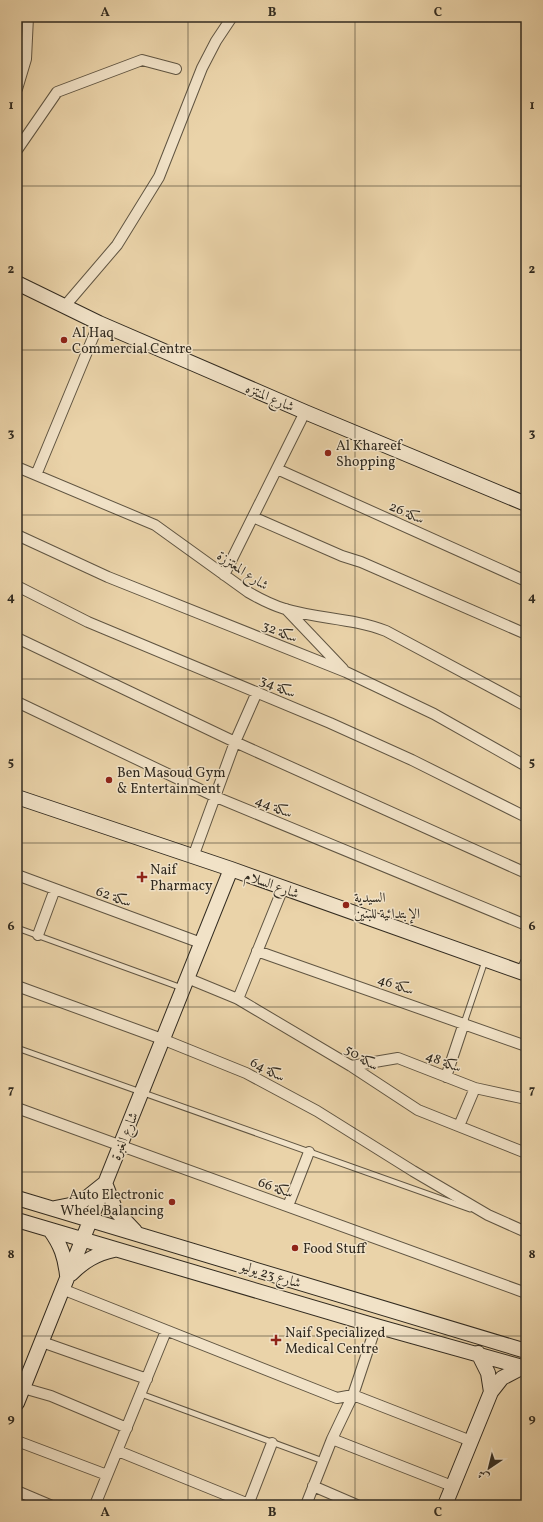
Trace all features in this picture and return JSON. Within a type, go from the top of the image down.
[{"type":"street","points":[[17,89],[26,59],[28,17]]},
{"type":"street","points":[[64,307],[117,245],[160,177],[202,68],[216,41],[232,17]]},
{"type":"street","points":[[17,150],[57,92],[142,60],[176,69]]},
{"type":"street","name":"شارع المنتزه","points":[[17,284],[99,323],[305,412],[526,504]]},
{"type":"street","points":[[36,475],[99,323]]},
{"type":"street","points":[[224,575],[305,412]]},
{"type":"street","name":"شارع المعتززة","points":[[17,467],[155,526],[248,592],[286,609],[368,624],[386,631],[526,706]]},
{"type":"street","name":"سكة 26","points":[[277,469],[526,581]]},
{"type":"street","points":[[253,517],[526,634]]},
{"type":"street","name":"سكة 32","points":[[17,535],[108,577],[346,672],[434,714],[526,766]]},
{"type":"street","name":"سكة 34","points":[[17,586],[88,622],[257,692],[412,760],[526,817]]},
{"type":"street","points":[[286,609],[346,672]]},
{"type":"street","points":[[17,638],[235,742],[526,873]]},
{"type":"street","points":[[193,857],[235,742],[257,692]]},
{"type":"street","name":"سكة 44","points":[[17,702],[216,797],[526,925]]},
{"type":"street","name":"شارع السلام","points":[[17,797],[283,888],[486,960],[524,969]]},
{"type":"street","name":"شارع الغبرة","points":[[17,1403],[231,870]]},
{"type":"street","name":"سكة 62","points":[[17,875],[201,943]]},
{"type":"street","points":[[238,999],[283,888]]},
{"type":"street","points":[[38,935],[55,889]]},
{"type":"street","name":"سكة 46","points":[[257,951],[526,1046]]},
{"type":"street","name":"سكة 50","points":[[185,983],[238,999],[351,1066],[418,1110],[526,1153]]},
{"type":"street","name":"سكة 64","points":[[17,986],[162,1039],[246,1073],[317,1111],[488,1215],[526,1232]]},
{"type":"street","points":[[446,1077],[464,1023]]},
{"type":"street","name":"سكة 48","points":[[351,1066],[398,1058],[474,1088],[526,1099]]},
{"type":"street","points":[[459,1126],[474,1088]]},
{"type":"street","name":"سكة 66","points":[[17,1108],[526,1293]]},
{"type":"street","points":[[288,1206],[309,1152]]},
{"type":"street","points":[[52,1209],[80,1203],[105,1183],[116,1212],[138,1234]]},
{"type":"street","name":"شارع 23 يوليو","points":[[17,1198],[526,1351]]},
{"type":"street","name":"شارع 23 يوليو","points":[[17,1220],[376,1326],[478,1353],[524,1367]]},
{"type":"street","points":[[50,1230],[60,1245],[65,1258],[65,1283]]},
{"type":"street","points":[[65,1283],[83,1262],[98,1253],[116,1249]]},
{"type":"street","points":[[65,1283],[166,1331],[337,1398],[353,1395],[471,1441]]},
{"type":"street","points":[[306,1505],[332,1439],[353,1395],[376,1326]]},
{"type":"street","points":[[95,1505],[166,1331]]},
{"type":"street","points":[[42,1342],[147,1379]]},
{"type":"street","points":[[478,1353],[488,1373],[491,1392]]},
{"type":"street","points":[[445,1505],[491,1392],[502,1378],[524,1367]]},
{"type":"street","points":[[23,1388],[51,1396],[127,1428]]},
{"type":"street","points":[[332,1439],[452,1486]]},
{"type":"street","points":[[17,1441],[107,1476]]},
{"type":"street","points":[[118,1451],[249,1505],[272,1443]]},
{"type":"street","points":[[313,1486],[357,1505]]},
{"type":"street","points":[[17,1491],[50,1505]]},
{"type":"lane","points":[[17,928],[185,983]]},
{"type":"lane","points":[[464,1023],[486,960]]},
{"type":"lane","points":[[17,1048],[488,1215]]},
{"type":"lane","points":[[141,1394],[323,1461]]},
{"type":"place","name":"Al Haq Commercial Centre","points":[[64,340]]},
{"type":"place","name":"Al Khareef Shopping","points":[[328,453]]},
{"type":"place","name":"Ben Masoud Gym & Entertainment","points":[[109,780]]},
{"type":"place","name":"Naif Pharmacy","points":[[142,877]]},
{"type":"place","name":"السيدية الإبتدائية للبنين","points":[[346,905]]},
{"type":"place","name":"Auto Electronic Wheel Balancing","points":[[172,1202]]},
{"type":"place","name":"Food Stuff","points":[[295,1248]]},
{"type":"place","name":"Naif Specialized Medical Centre","points":[[276,1340]]}]
